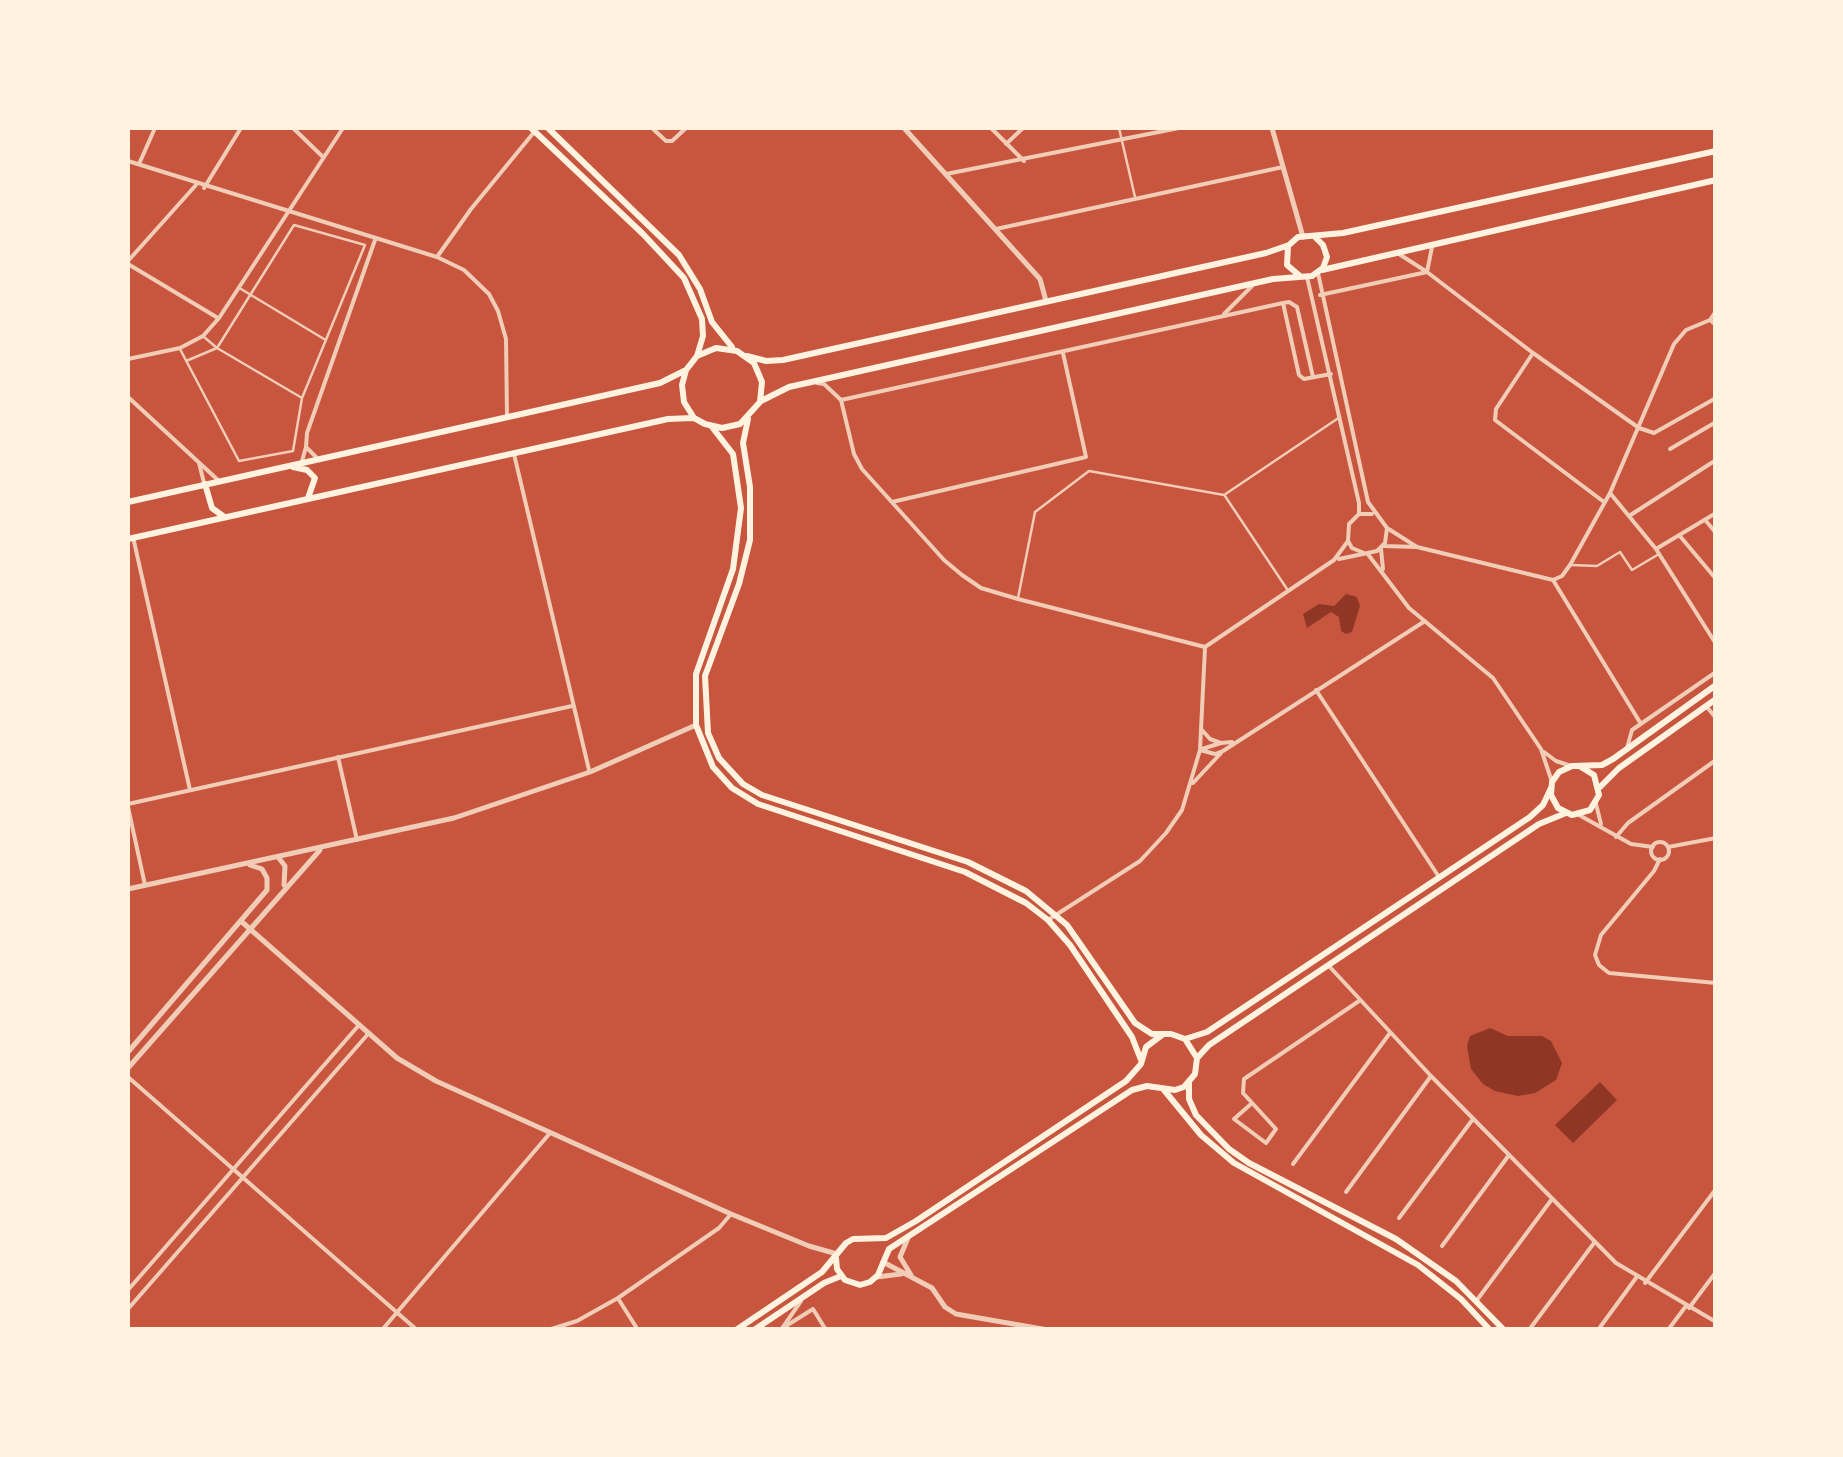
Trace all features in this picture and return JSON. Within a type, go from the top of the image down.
[{"type":"main road","points":[[548,128],[678,255],[700,289],[712,322],[724,340],[747,356],[766,361],[1046,302],[1289,245],[1303,236],[1315,238],[1716,152]]},
{"type":"main road","points":[[128,502],[660,384],[686,370],[697,356],[703,336],[702,319],[684,278],[644,234],[533,129]]},
{"type":"main road","points":[[1716,180],[1394,252],[1305,277],[1254,283],[778,391],[760,402],[748,418],[742,443],[750,487],[750,540],[739,584],[706,676],[708,733],[719,758],[742,784],[762,796],[977,866],[1026,890],[1076,936],[1134,1023],[1152,1034],[1186,1039],[1208,1032],[1538,810],[1559,772],[1577,766],[1602,765],[1716,685]]},
{"type":"main road","points":[[1315,238],[1326,251],[1326,263],[1319,272]]},
{"type":"main road","points":[[1289,245],[1287,265],[1305,277]]},
{"type":"main road","points":[[697,356],[716,348],[737,350]]},
{"type":"main road","points":[[747,356],[759,372],[760,402]]},
{"type":"main road","points":[[686,370],[682,394],[694,418]]},
{"type":"main road","points":[[130,538],[668,419],[694,418],[712,427],[730,448],[741,494],[741,526],[733,569],[698,663],[695,686],[696,726],[702,748],[713,766],[745,798],[770,810],[982,878],[1026,902],[1070,944],[1132,1037],[1144,1075],[1201,1135],[1226,1157],[1418,1265],[1461,1299],[1490,1330]]},
{"type":"main road","points":[[712,427],[731,427],[748,418]]},
{"type":"main road","points":[[294,465],[314,478],[314,489],[307,499]]},
{"type":"main road","points":[[209,496],[218,482]]},
{"type":"main road","points":[[201,485],[212,508],[226,517]]},
{"type":"main road","points":[[841,1276],[860,1284],[874,1279],[889,1250],[1132,1090],[1175,1090],[1189,1083],[1197,1058],[1208,1045],[1539,824],[1566,813],[1579,814],[1596,803],[1600,788],[1619,768],[1716,699]]},
{"type":"main road","points":[[1577,766],[1594,775],[1600,788]]},
{"type":"main road","points":[[1551,785],[1553,801],[1566,813]]},
{"type":"main road","points":[[736,1330],[822,1272],[842,1246],[853,1239],[886,1238],[916,1221],[1130,1078],[1150,1042],[1163,1035]]},
{"type":"main road","points":[[1186,1039],[1197,1058]]},
{"type":"main road","points":[[1189,1083],[1189,1099],[1196,1115],[1229,1149],[1396,1238],[1478,1300],[1504,1330]]},
{"type":"main road","points":[[869,1241],[877,1246],[883,1262]]},
{"type":"main road","points":[[837,1256],[841,1276]]},
{"type":"main road","points":[[754,1330],[841,1276]]},
{"type":"street","points":[[138,165],[155,128]]},
{"type":"street","points":[[204,188],[242,128]]},
{"type":"street","points":[[294,128],[324,158]]},
{"type":"street","points":[[128,359],[180,348],[203,336],[220,318],[343,128]]},
{"type":"street","points":[[652,128],[666,141],[672,141],[686,128]]},
{"type":"street","points":[[904,128],[1040,279],[1046,302]]},
{"type":"street","points":[[991,128],[1024,161]]},
{"type":"street","points":[[1006,144],[1023,128]]},
{"type":"street","points":[[1119,128],[1135,199]]},
{"type":"street","points":[[946,174],[1178,128]]},
{"type":"street","points":[[1272,128],[1303,236]]},
{"type":"street","points":[[437,257],[533,129]]},
{"type":"street","points":[[128,162],[437,257],[478,281],[498,311],[506,339],[507,418]]},
{"type":"street","points":[[996,229],[1283,167]]},
{"type":"street","points":[[196,185],[128,262],[220,318]]},
{"type":"street","points":[[180,348],[186,360],[239,461],[292,451],[302,398],[365,245],[294,225],[216,348],[186,360]]},
{"type":"street","points":[[294,465],[306,446],[307,433],[375,240]]},
{"type":"street","points":[[1428,272],[1428,256],[1434,243]]},
{"type":"street","points":[[1394,252],[1428,272],[1639,428],[1654,432],[1716,398]]},
{"type":"street","points":[[1319,272],[1320,294],[1368,502],[1387,528],[1417,547]]},
{"type":"street","points":[[1320,294],[1428,272]]},
{"type":"street","points":[[1305,277],[1331,374],[1359,514]]},
{"type":"street","points":[[1220,317],[1254,283]]},
{"type":"street","points":[[240,288],[326,340]]},
{"type":"street","points":[[841,400],[1289,302],[1297,307],[1313,378]]},
{"type":"street","points":[[1282,303],[1299,375],[1304,379],[1331,374]]},
{"type":"street","points":[[1334,560],[1382,547],[1417,547],[1553,580],[1562,576],[1610,493],[1674,344],[1686,330],[1710,320],[1716,310]]},
{"type":"street","points":[[1710,320],[1716,325]]},
{"type":"street","points":[[203,336],[216,348],[302,398]]},
{"type":"street","points":[[1063,352],[1089,470]]},
{"type":"street","points":[[1533,353],[1496,409],[1495,420],[1604,502]]},
{"type":"street","points":[[813,382],[824,384],[841,400],[854,454],[862,469],[944,560],[981,588],[1206,646],[1334,560],[1348,542],[1349,524],[1359,514],[1374,514]]},
{"type":"street","points":[[128,397],[218,482]]},
{"type":"street","points":[[1018,599],[1035,512],[1089,470],[1224,495],[1340,417]]},
{"type":"street","points":[[1670,449],[1716,422]]},
{"type":"street","points":[[306,446],[310,454],[320,459]]},
{"type":"street","points":[[514,454],[590,772]]},
{"type":"street","points":[[892,502],[1086,457]]},
{"type":"street","points":[[1629,516],[1716,460]]},
{"type":"street","points":[[199,466],[201,485]]},
{"type":"street","points":[[1610,493],[1657,552],[1716,644]]},
{"type":"street","points":[[1224,495],[1289,592]]},
{"type":"street","points":[[1570,565],[1597,566],[1620,552],[1632,570],[1716,513]]},
{"type":"street","points":[[1704,519],[1716,532]]},
{"type":"street","points":[[1385,578],[1382,547],[1387,528]]},
{"type":"street","points":[[1679,535],[1716,579]]},
{"type":"street","points":[[130,538],[190,790]]},
{"type":"street","points":[[1348,542],[1352,548],[1366,553],[1409,608],[1493,678],[1541,749],[1555,760],[1577,766]]},
{"type":"street","points":[[1553,580],[1641,724]]},
{"type":"street","points":[[1190,786],[1223,751],[1425,620]]},
{"type":"street","points":[[1048,920],[1140,861],[1182,810],[1200,750],[1206,646]]},
{"type":"street","points":[[1626,749],[1632,730],[1716,672]]},
{"type":"street","points":[[1316,690],[1439,877]]},
{"type":"street","points":[[146,885],[128,805],[572,706]]},
{"type":"street","points":[[1706,706],[1716,718]]},
{"type":"street","points":[[128,890],[469,814],[590,772],[696,726]]},
{"type":"street","points":[[1202,730],[1221,744]]},
{"type":"street","points":[[1200,750],[1236,742]]},
{"type":"street","points":[[1541,749],[1551,785]]},
{"type":"street","points":[[1200,750],[1215,754],[1223,751]]},
{"type":"street","points":[[338,758],[357,840]]},
{"type":"street","points":[[1616,837],[1716,760]]},
{"type":"street","points":[[1596,803],[1603,828]]},
{"type":"street","points":[[1579,814],[1630,844],[1652,847],[1660,842],[1668,848],[1716,838]]},
{"type":"street","points":[[1652,847],[1652,854],[1660,859]]},
{"type":"street","points":[[128,1068],[322,848]]},
{"type":"street","points":[[1668,848],[1668,854],[1601,935],[1595,955],[1609,973],[1715,983],[1716,971]]},
{"type":"street","points":[[128,1052],[267,890],[269,864],[276,858]]},
{"type":"street","points":[[276,858],[283,861],[287,874],[280,895]]},
{"type":"street","points":[[247,864],[262,869],[267,878]]},
{"type":"street","points":[[242,922],[397,1058],[436,1081],[731,1214],[837,1256]]},
{"type":"street","points":[[1328,966],[1594,1243],[1636,1278],[1716,1322]]},
{"type":"street","points":[[1252,1104],[1234,1119],[1266,1143],[1276,1129],[1242,1087],[1250,1073],[1359,1000]]},
{"type":"street","points":[[128,1290],[359,1024]]},
{"type":"street","points":[[128,1309],[368,1033]]},
{"type":"street","points":[[1293,1164],[1390,1033]]},
{"type":"street","points":[[1346,1192],[1430,1076]]},
{"type":"street","points":[[128,1077],[416,1330]]},
{"type":"street","points":[[1399,1218],[1472,1119]]},
{"type":"street","points":[[382,1330],[550,1134]]},
{"type":"street","points":[[1442,1246],[1508,1155]]},
{"type":"street","points":[[1645,1283],[1716,1189]]},
{"type":"street","points":[[1478,1300],[1552,1200]]},
{"type":"street","points":[[548,1330],[577,1321],[618,1298],[719,1228],[731,1214]]},
{"type":"street","points":[[908,1238],[900,1256],[913,1278]]},
{"type":"street","points":[[1529,1330],[1594,1243]]},
{"type":"street","points":[[883,1262],[932,1288],[956,1314],[1048,1330]]},
{"type":"street","points":[[1668,1330],[1716,1272]]},
{"type":"street","points":[[874,1279],[892,1274],[913,1278]]},
{"type":"street","points":[[1598,1330],[1636,1278]]},
{"type":"street","points":[[784,1328],[804,1297]]},
{"type":"street","points":[[618,1298],[638,1330]]},
{"type":"street","points":[[784,1328],[813,1309],[826,1330]]},
{"type":"shaded area","points":[[1346,594],[1357,597],[1360,606],[1352,632],[1341,631],[1339,617],[1331,612],[1307,628],[1303,614],[1319,604],[1334,606]]},
{"type":"shaded area","points":[[1490,1028],[1508,1036],[1542,1036],[1551,1041],[1562,1063],[1556,1080],[1535,1093],[1518,1096],[1483,1084],[1471,1069],[1467,1046],[1470,1036]]},
{"type":"shaded area","points":[[1600,1082],[1617,1100],[1573,1143],[1555,1125]]}]
